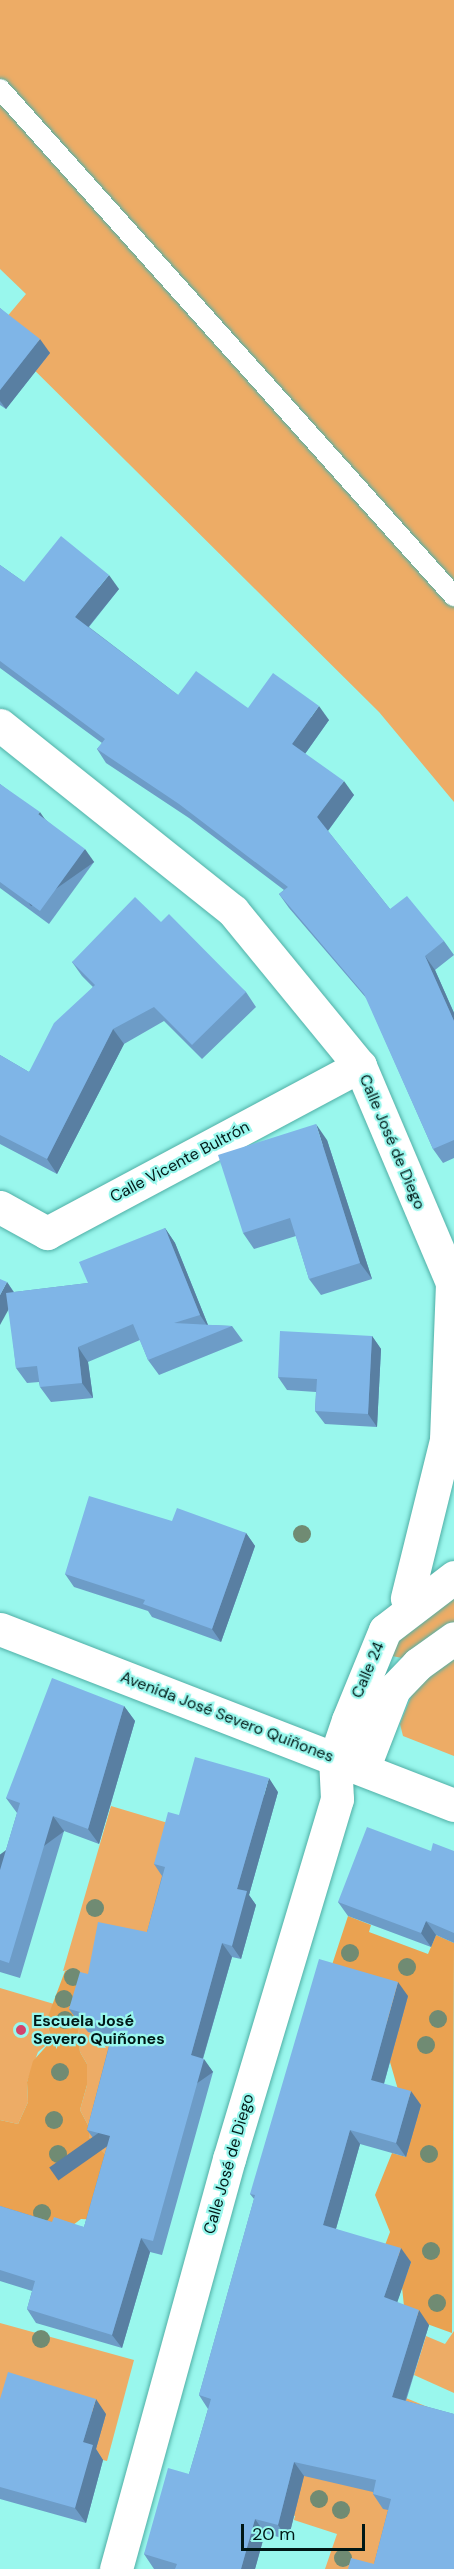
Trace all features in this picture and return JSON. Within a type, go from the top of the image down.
[{"type":"street","name":"Calle José de Diego","points":[[0,725],[233,911],[360,1066],[453,1283],[446,1440],[407,1598]]},
{"type":"street","name":"Calle Vicente Bultrón","points":[[0,1207],[47,1233],[360,1066]]},
{"type":"street","name":"Calle 24","points":[[349,1764],[365,1671],[385,1630],[454,1577]]},
{"type":"street","name":"Avenida José Severo Quiñones","points":[[0,1629],[454,1804]]},
{"type":"street","points":[[349,1764],[394,1689],[418,1664],[454,1638]]},
{"type":"street","name":"Calle José de Diego","points":[[116,2569],[229,2159],[349,1764]]},
{"type":"lane","points":[[0,89],[454,596]]},
{"type":"shaded area","points":[[0,0],[454,0],[454,802],[379,712],[0,336],[0,325],[26,294],[0,269]]},
{"type":"shaded area","points":[[454,1593],[454,1623],[402,1658],[392,1656],[388,1652],[390,1640]]},
{"type":"shaded area","points":[[454,1653],[454,1756],[403,1736],[400,1724],[417,1682]]},
{"type":"shaded area","points":[[111,1806],[178,1826],[159,1936],[79,2023],[89,2026],[88,2032],[201,2064],[97,2143],[177,2164],[100,2183],[100,2170],[109,2158],[89,2137],[89,2127],[80,2110],[87,2085],[87,2064],[80,2052],[77,2020],[87,1978],[73,1969],[63,1971]]},
{"type":"shaded area","points":[[348,1916],[371,1925],[369,1932],[428,1954],[436,1935],[454,1943],[452,2333],[405,2316],[402,2287],[411,2262],[382,2253],[390,2232],[375,2195],[392,2153],[406,2157],[401,2100],[390,2062],[329,1974]]},
{"type":"shaded area","points":[[73,1969],[87,1978],[77,2020],[80,2052],[87,2064],[87,2085],[80,2110],[89,2127],[89,2137],[109,2158],[107,2165],[100,2170],[99,2220],[81,2219],[73,2225],[0,2216],[0,2120],[18,2124],[28,2102],[27,2082],[33,2061],[51,2041],[47,2019],[65,1971]]},
{"type":"shaded area","points":[[0,1988],[54,2004],[47,2019],[51,2041],[38,2052],[27,2082],[28,2102],[18,2124],[0,2120]]},
{"type":"shaded area","points":[[0,2323],[134,2360],[107,2461],[0,2435]]},
{"type":"shaded area","points":[[454,2331],[454,2393],[414,2375],[426,2336],[445,2344]]},
{"type":"shaded area","points":[[323,2374],[406,2398],[442,2413],[387,2493],[422,2519],[386,2569],[325,2569],[337,2534],[294,2520],[295,2516],[239,2500]]},
{"type":"building","points":[[0,308],[40,339],[0,390]]},
{"type":"building","points":[[61,536],[109,575],[75,617],[178,695],[196,671],[248,708],[273,673],[319,706],[292,744],[344,781],[317,817],[390,909],[407,896],[444,941],[425,956],[454,1021],[454,1140],[433,1149],[364,994],[279,894],[288,887],[179,804],[97,749],[105,739],[0,661],[0,565],[24,582]]},
{"type":"building","points":[[0,784],[40,812],[38,814],[85,849],[40,911],[0,882]]},
{"type":"building","points":[[135,897],[161,922],[169,914],[246,992],[192,1045],[154,1007],[113,1029],[47,1159],[0,1135],[0,1055],[29,1072],[54,1023],[95,985],[72,962]]},
{"type":"building","points":[[316,1124],[360,1263],[309,1279],[290,1218],[243,1233],[218,1155]]},
{"type":"building","points":[[165,1228],[200,1315],[174,1323],[232,1326],[148,1360],[133,1324],[78,1347],[82,1383],[40,1387],[37,1366],[16,1368],[6,1293],[88,1283],[79,1262]]},
{"type":"building","points":[[0,1279],[7,1282],[0,1295]]},
{"type":"building","points":[[280,1331],[372,1336],[368,1414],[315,1411],[317,1379],[278,1377]]},
{"type":"building","points":[[89,1496],[172,1521],[177,1508],[246,1533],[212,1629],[143,1604],[145,1600],[65,1574]]},
{"type":"building","points":[[52,1678],[124,1706],[88,1829],[53,1816],[9,1963],[0,1960],[0,1870],[20,1803],[6,1798]]},
{"type":"building","points":[[195,1757],[269,1778],[237,1889],[247,1891],[232,1946],[222,1943],[191,2055],[204,2059],[153,2241],[141,2238],[112,2335],[27,2309],[35,2281],[0,2270],[0,2206],[52,2222],[54,2217],[84,2227],[110,2136],[87,2130],[114,2028],[79,2018],[80,2012],[69,2009],[80,1972],[88,1974],[98,1922],[147,1932],[165,1867],[154,1864],[168,1812],[179,1815]]},
{"type":"building","points":[[367,1827],[431,1851],[433,1843],[454,1851],[454,1933],[426,1921],[421,1933],[338,1902]]},
{"type":"building","points":[[319,1959],[398,1982],[371,2080],[411,2091],[396,2143],[350,2130],[323,2225],[401,2248],[384,2297],[419,2310],[392,2397],[454,2414],[454,2569],[348,2569],[351,2558],[374,2564],[391,2499],[373,2494],[376,2480],[294,2462],[278,2525],[255,2519],[241,2569],[175,2569],[177,2564],[144,2554],[168,2468],[189,2474],[211,2399],[199,2395],[255,2195],[250,2194]]},
{"type":"building","points":[[8,2372],[96,2399],[83,2442],[93,2445],[75,2508],[0,2487],[0,2399]]},
{"type":"place","name":"Escuela José Severo Quiñones","points":[[21,2030]]}]
